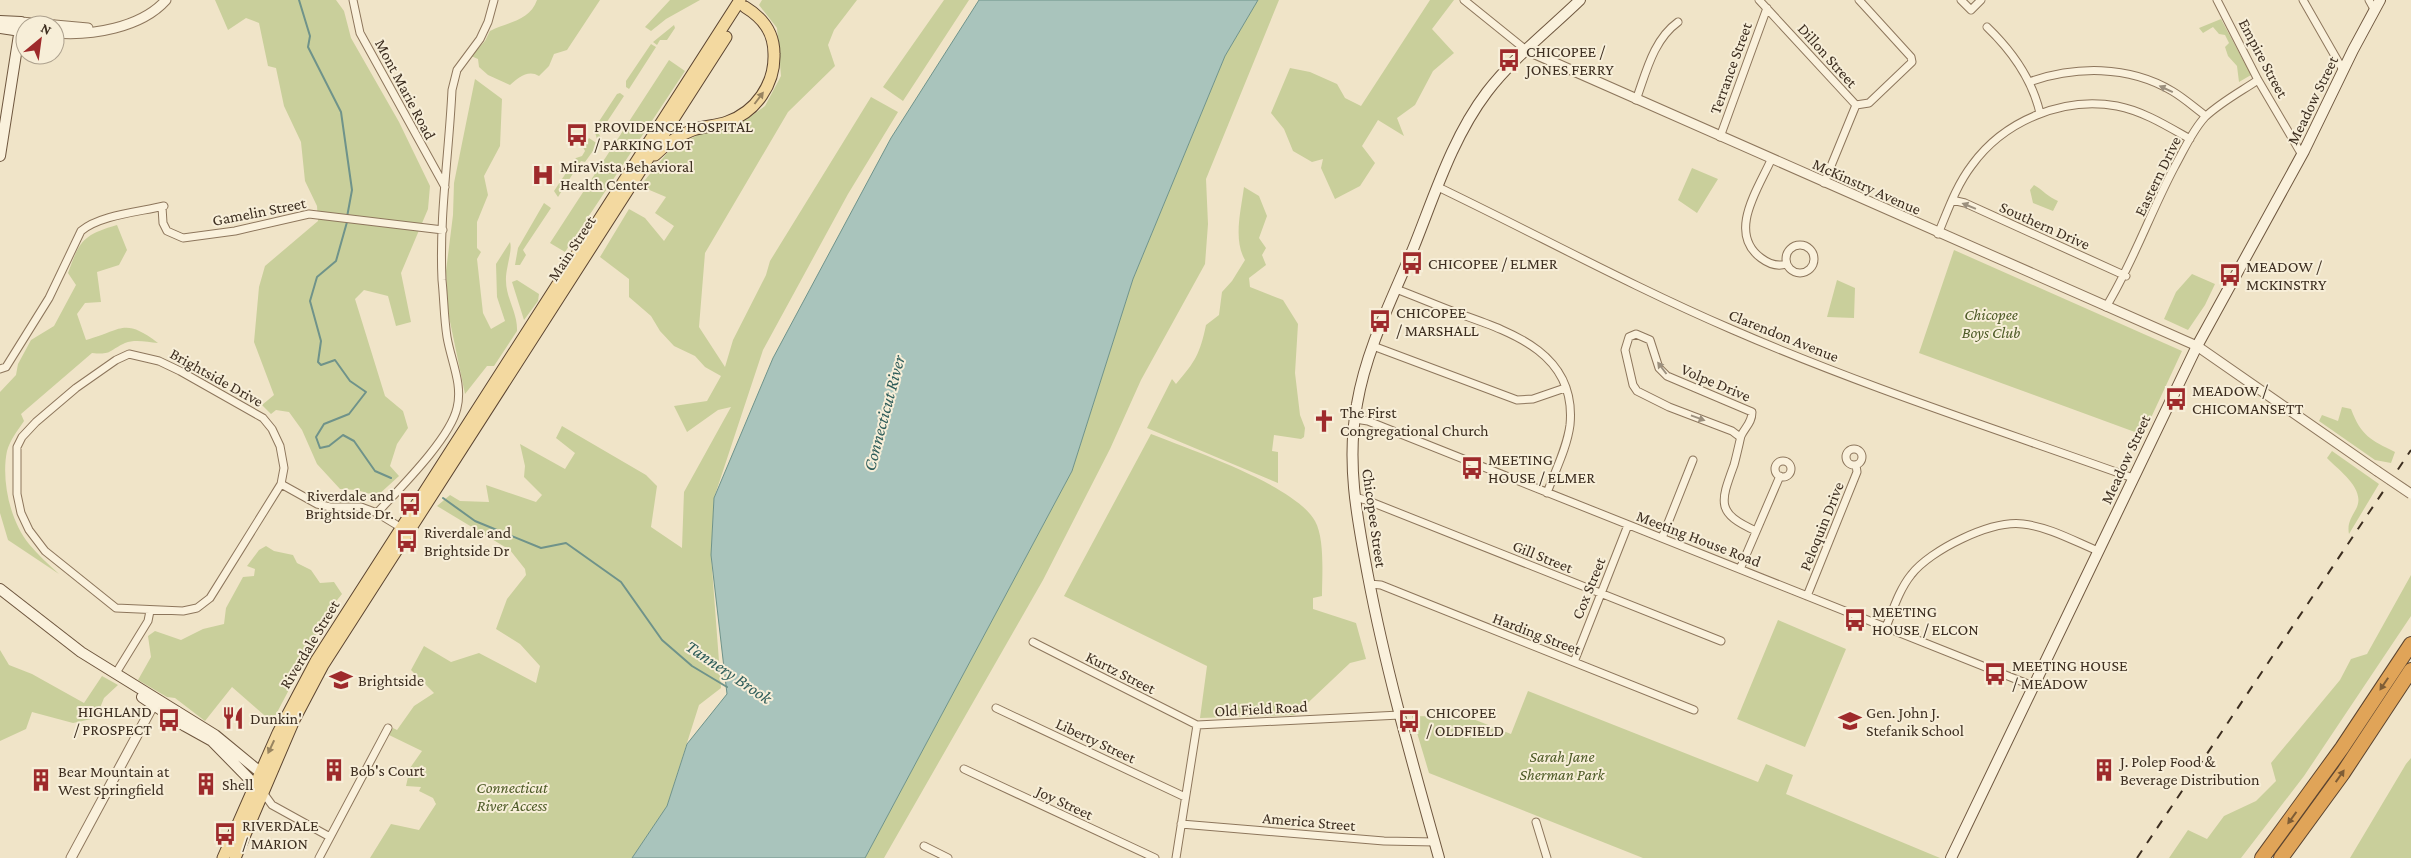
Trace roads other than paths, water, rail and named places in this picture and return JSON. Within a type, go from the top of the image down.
[{"type":"highway","points":[[2262,858],[2342,748],[2411,644]]},
{"type":"highway","points":[[2281,858],[2343,773],[2411,670]]},
{"type":"main road","name":"Chicopee Street","points":[[1439,858],[1400,715],[1369,584],[1354,497],[1352,462],[1355,419],[1360,386],[1396,289],[1457,143],[1481,101],[1504,72],[1580,0]]},
{"type":"main road","points":[[644,164],[681,135],[738,117],[750,109],[763,93],[773,68],[772,41],[764,22],[741,2]]},
{"type":"main road","name":"Main Street","points":[[415,512],[644,164],[741,2]]},
{"type":"main road","name":"Main Street","points":[[415,512],[741,2]]},
{"type":"main road","name":"Meadow Street","points":[[1951,858],[2196,346],[2302,155],[2344,70],[2374,3]]},
{"type":"main road","points":[[0,21],[15,26]]},
{"type":"main road","points":[[0,28],[15,28]]},
{"type":"main road","points":[[0,156],[16,65]]},
{"type":"main road","name":"Riverdale Street","points":[[235,858],[264,794],[264,776],[285,717],[316,661],[400,527],[415,512]]},
{"type":"main road","name":"Riverdale Street","points":[[223,858],[254,784],[264,776],[317,677],[415,512]]},
{"type":"main road","points":[[2,590],[92,660],[116,673],[154,702],[212,740],[264,794]]},
{"type":"main road","points":[[92,660],[101,670],[221,740],[264,776]]},
{"type":"street","points":[[65,34],[106,30],[132,22],[149,13],[166,0]]},
{"type":"street","name":"Mont Marie Road","points":[[353,0],[360,33],[446,188]]},
{"type":"street","points":[[377,514],[430,453],[453,420],[457,409],[458,382],[445,319],[442,278],[443,230],[452,90],[457,70],[480,40],[488,22],[494,0]]},
{"type":"street","points":[[1464,0],[1526,50]]},
{"type":"street","name":"Dillon Street","points":[[1759,0],[1856,105]]},
{"type":"street","points":[[1824,183],[1856,105],[1869,103],[1912,62],[1911,56],[1859,0]]},
{"type":"street","points":[[1962,0],[1971,10],[1981,0]]},
{"type":"street","name":"Empire Street","points":[[2217,0],[2258,80],[2302,155]]},
{"type":"street","points":[[2303,0],[2344,70]]},
{"type":"street","name":"Terrance Street","points":[[1720,137],[1767,8]]},
{"type":"street","points":[[1636,100],[1657,46],[1668,29],[1678,22]]},
{"type":"street","points":[[65,26],[106,30]]},
{"type":"street","points":[[1987,27],[2005,45],[2029,82],[2036,96],[2040,113]]},
{"type":"street","name":"McKinstry Avenue","points":[[1526,50],[1938,234],[2196,346]]},
{"type":"street","points":[[2029,82],[2079,70],[2116,72],[2171,90],[2206,116]]},
{"type":"street","name":"Eastern Drive","points":[[2106,307],[2126,276],[2165,187],[2190,139],[2206,116],[2235,94],[2258,80]]},
{"type":"street","points":[[1938,234],[1952,200],[1972,164],[1995,140],[2020,122],[2040,113],[2079,106],[2117,106],[2160,122],[2190,139]]},
{"type":"street","points":[[1771,160],[1746,218],[1745,234],[1752,250],[1763,260],[1775,265],[1786,264]]},
{"type":"street","name":"Clarendon Avenue","points":[[1438,187],[1642,289],[1753,339],[2132,478]]},
{"type":"street","name":"Southern Drive","points":[[1952,200],[1965,203],[2126,276]]},
{"type":"street","name":"Gamelin Street","points":[[0,369],[6,367],[49,298],[81,231],[88,225],[102,220],[164,206],[163,223],[167,231],[183,238],[235,231],[302,215],[323,214],[443,230]]},
{"type":"street","points":[[1795,246],[1806,246],[1814,255],[1813,265],[1804,273],[1792,272],[1786,264],[1787,253],[1795,246]]},
{"type":"street","points":[[1396,289],[1492,325],[1528,342],[1551,362],[1565,388],[1570,411],[1568,434],[1547,493]]},
{"type":"street","name":"Volpe Drive","points":[[1740,437],[1732,431],[1673,409],[1637,391],[1633,385],[1626,356],[1627,339],[1636,334],[1650,340],[1659,368],[1667,376],[1752,411],[1750,425],[1740,437],[1740,447],[1724,497],[1724,506],[1729,516],[1756,531]]},
{"type":"street","points":[[1374,346],[1517,400],[1534,399],[1565,388]]},
{"type":"street","points":[[2196,346],[2411,494]]},
{"type":"street","name":"Brightside Drive","points":[[129,354],[158,360],[263,418],[272,429],[282,452],[284,472],[281,484],[206,602],[189,611],[120,609],[110,604],[42,548],[28,530],[16,494],[17,447],[22,437],[36,422],[76,388],[113,362],[129,354]]},
{"type":"street","name":"Meeting House Road","points":[[1355,419],[1368,421],[2033,686]]},
{"type":"street","points":[[1662,538],[1693,460]]},
{"type":"street","name":"Peloquin Drive","points":[[1808,596],[1857,472],[1856,465]]},
{"type":"street","points":[[1740,569],[1780,476]]},
{"type":"street","points":[[281,484],[317,504],[335,508],[361,507],[400,527]]},
{"type":"street","name":"Gill Street","points":[[1354,497],[1366,500],[1721,641]]},
{"type":"street","points":[[1886,627],[1902,590],[1919,566],[1956,542],[1984,529],[2003,524],[2030,525],[2098,551]]},
{"type":"street","name":"Cox Street","points":[[1574,662],[1628,525]]},
{"type":"street","name":"Harding Street","points":[[1369,584],[1382,586],[1694,710]]},
{"type":"street","points":[[116,673],[148,621],[150,611]]},
{"type":"street","name":"Kurtz Street","points":[[1033,642],[1197,726]]},
{"type":"street","points":[[71,858],[154,702]]},
{"type":"street","name":"Liberty Street","points":[[996,708],[1186,798]]},
{"type":"street","name":"Old Field Road","points":[[1176,858],[1197,726],[1400,715]]},
{"type":"street","points":[[319,858],[388,728]]},
{"type":"street","name":"Joy Street","points":[[964,769],[1156,858]]},
{"type":"street","points":[[264,794],[272,805],[330,838]]},
{"type":"street","points":[[1536,822],[1547,858]]},
{"type":"street","name":"America Street","points":[[1181,824],[1384,841],[1435,842]]},
{"type":"street","points":[[924,846],[948,858]]},
{"type":"water","name":"Connecticut River","points":[[979,0],[1258,0],[1225,56],[1133,279],[1072,471],[865,858],[632,858],[667,806],[687,744],[727,694],[711,555],[714,498],[773,358],[891,138]]},
{"type":"waterway","name":"Tannery Brook","points":[[299,0],[310,36],[308,47],[341,112],[352,190],[347,217]]},
{"type":"waterway","name":"Tannery Brook","points":[[347,222],[336,261],[317,277],[310,301],[321,341],[318,362],[321,365],[335,360],[350,381],[366,392],[349,414],[324,424],[316,437],[320,448],[329,446],[343,435],[354,441],[375,471],[391,478]]},
{"type":"waterway","name":"Tannery Brook","points":[[443,498],[475,521],[541,548],[566,543],[621,582],[662,640],[692,666],[727,687]]},
{"type":"railway","points":[[2137,858],[2411,450]]},
{"type":"place","name":"CHICOPEE / JONES FERRY","points":[[1509,60]]},
{"type":"place","name":"PROVIDENCE HOSPITAL / PARKING LOT","points":[[577,135]]},
{"type":"place","name":"MiraVista Behavioral Health Center","points":[[543,175]]},
{"type":"place","name":"CHICOPEE / ELMER","points":[[1412,263]]},
{"type":"place","name":"MEADOW / MCKINSTRY","points":[[2230,275]]},
{"type":"place","name":"CHICOPEE / MARSHALL","points":[[1380,321]]},
{"type":"place","name":"MEADOW / CHICOMANSETT","points":[[2176,399]]},
{"type":"place","name":"The First Congregational Church","points":[[1324,421]]},
{"type":"place","name":"MEETING HOUSE / ELMER","points":[[1472,468]]},
{"type":"place","name":"Riverdale and Brightside Dr.","points":[[410,504]]},
{"type":"place","name":"Riverdale and Brightside Dr","points":[[407,541]]},
{"type":"place","name":"MEETING HOUSE / ELCON","points":[[1855,620]]},
{"type":"place","name":"MEETING HOUSE / MEADOW","points":[[1995,674]]},
{"type":"place","name":"Brightside","points":[[341,680]]},
{"type":"place","name":"Dunkin'","points":[[233,718]]},
{"type":"place","name":"HIGHLAND / PROSPECT","points":[[169,720]]},
{"type":"place","name":"CHICOPEE / OLDFIELD","points":[[1409,721]]},
{"type":"place","name":"Gen. John J. Stefanik School","points":[[1850,721]]},
{"type":"place","name":"Bob's Court","points":[[334,770]]},
{"type":"place","name":"J. Polep Food & Beverage Distribution","points":[[2104,770]]},
{"type":"place","name":"Bear Mountain at West Springfield","points":[[41,780]]},
{"type":"place","name":"Shell","points":[[206,784]]},
{"type":"place","name":"RIVERDALE / MARION","points":[[225,834]]},
{"type":"park label","name":"Chicopee Boys Club","points":[[1991,323]]},
{"type":"park label","name":"Sarah Jane Sherman Park","points":[[1562,765]]},
{"type":"park label","name":"Connecticut River Access","points":[[512,796]]}]
